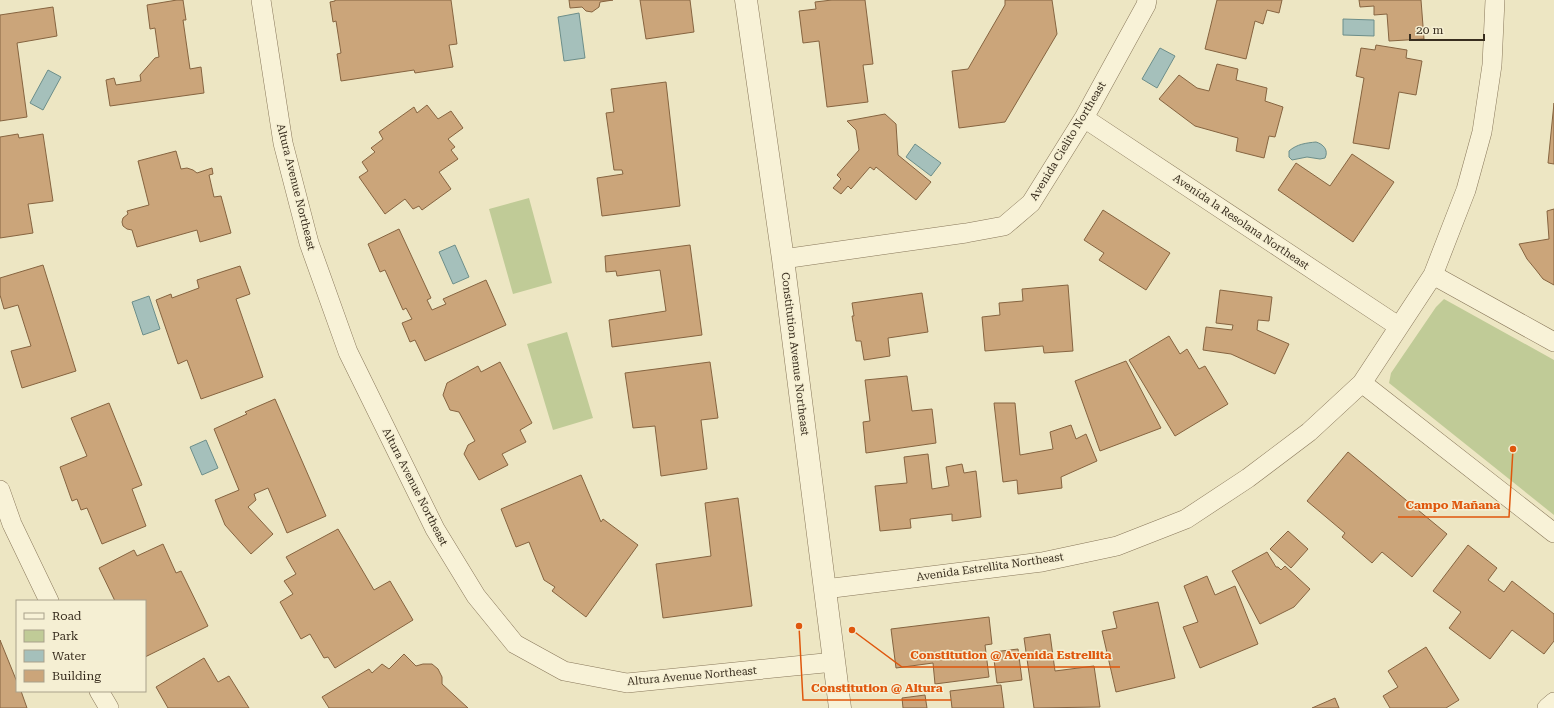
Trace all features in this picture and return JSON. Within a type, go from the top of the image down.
[{"type":"street","name":"Altura Avenue Northeast","points":[[262,0],[282,143],[309,243],[348,352],[435,529],[476,596],[515,644],[564,671],[627,683],[834,662]]},
{"type":"street","name":"Constitution Avenue Northeast","points":[[746,0],[783,259],[840,708]]},
{"type":"street","name":"Avenida Cielito Northeast","points":[[783,259],[966,233],[1004,226],[1031,203],[1084,118],[1146,5],[1147,0]]},
{"type":"street","name":"Avenida Estrellita Northeast","points":[[825,589],[1042,562],[1117,546],[1186,519],[1248,478],[1309,432],[1362,383],[1433,274],[1466,190],[1482,132],[1492,65],[1495,0]]},
{"type":"street","name":"Avenida la Resolana Northeast","points":[[1084,118],[1398,326]]},
{"type":"street","points":[[1433,274],[1554,342]]},
{"type":"street","points":[[1362,383],[1554,533]]},
{"type":"street","points":[[0,490],[16,531],[49,600]]},
{"type":"street","points":[[100,692],[109,708]]},
{"type":"street","points":[[1547,708],[1554,702]]},
{"type":"green space","points":[[529,198],[552,283],[513,294],[489,209]]},
{"type":"green space","points":[[1444,299],[1554,360],[1554,515],[1389,383],[1391,373],[1436,307]]},
{"type":"green space","points":[[567,332],[593,418],[553,430],[527,344]]},
{"type":"water","points":[[579,13],[585,58],[564,61],[558,17]]},
{"type":"water","points":[[1343,19],[1374,20],[1374,36],[1343,35]]},
{"type":"water","points":[[1160,48],[1175,56],[1157,88],[1142,79]]},
{"type":"water","points":[[48,70],[61,77],[43,110],[30,103]]},
{"type":"water","points":[[1316,142],[1325,148],[1325,158],[1320,159],[1307,157],[1292,160],[1289,157],[1289,151],[1298,145]]},
{"type":"water","points":[[915,144],[941,163],[931,176],[906,157]]},
{"type":"water","points":[[455,245],[469,277],[453,284],[439,252]]},
{"type":"water","points":[[149,296],[160,329],[143,335],[132,302]]},
{"type":"water","points":[[206,440],[218,468],[202,475],[190,447]]},
{"type":"building","points":[[183,0],[186,20],[183,20],[190,69],[201,67],[204,93],[110,106],[106,80],[114,78],[116,85],[141,81],[140,75],[155,58],[159,57],[155,28],[150,29],[147,5]]},
{"type":"building","points":[[335,0],[451,0],[457,44],[449,45],[453,67],[415,73],[414,70],[341,81],[337,54],[341,53],[336,21],[333,22],[330,2]]},
{"type":"building","points":[[569,0],[613,0],[600,2],[599,7],[592,12],[586,11],[582,7],[570,8]]},
{"type":"building","points":[[640,0],[690,0],[694,32],[646,39]]},
{"type":"building","points":[[832,0],[865,0],[873,64],[863,65],[868,102],[827,107],[819,41],[803,43],[799,11],[816,9],[815,2]]},
{"type":"building","points":[[1005,0],[1052,0],[1057,34],[1005,122],[959,128],[952,71],[968,69],[1005,5]]},
{"type":"building","points":[[1217,0],[1282,0],[1279,13],[1267,10],[1263,24],[1255,21],[1246,59],[1205,49]]},
{"type":"building","points":[[1359,0],[1421,0],[1424,39],[1389,41],[1387,14],[1374,15],[1374,6],[1360,7]]},
{"type":"building","points":[[53,7],[57,36],[17,43],[27,117],[0,121],[0,15]]},
{"type":"building","points":[[1376,45],[1407,50],[1406,58],[1422,61],[1416,95],[1399,92],[1389,149],[1353,143],[1364,78],[1356,76],[1361,48],[1375,50]]},
{"type":"building","points":[[1217,64],[1238,69],[1236,80],[1267,88],[1265,101],[1283,107],[1275,137],[1269,136],[1264,158],[1236,151],[1238,138],[1195,126],[1159,99],[1179,75],[1197,88],[1209,91]]},
{"type":"building","points":[[666,82],[680,206],[602,216],[597,178],[623,174],[622,170],[614,170],[606,113],[614,112],[611,89]]},
{"type":"building","points":[[1554,103],[1554,164],[1548,163]]},
{"type":"building","points":[[427,105],[438,119],[451,111],[463,128],[448,139],[455,147],[451,150],[458,159],[439,172],[451,189],[422,210],[419,206],[413,209],[405,199],[385,214],[359,177],[368,171],[362,162],[375,152],[371,148],[383,139],[379,132],[414,107],[417,113]]},
{"type":"building","points":[[885,114],[896,124],[898,155],[931,182],[916,200],[876,167],[874,170],[870,167],[851,189],[848,186],[841,194],[833,188],[841,179],[837,175],[859,150],[856,130],[847,121]]},
{"type":"building","points":[[18,134],[19,138],[43,134],[53,201],[28,204],[33,233],[0,238],[0,137]]},
{"type":"building","points":[[176,151],[181,169],[187,168],[197,173],[212,168],[213,174],[209,175],[214,197],[221,196],[231,233],[200,242],[197,230],[137,247],[132,230],[123,226],[122,222],[123,218],[128,214],[127,211],[149,205],[138,161]]},
{"type":"building","points":[[1352,154],[1394,182],[1353,242],[1278,190],[1296,163],[1330,186]]},
{"type":"building","points":[[1554,209],[1554,285],[1543,279],[1527,259],[1519,244],[1549,239],[1547,211]]},
{"type":"building","points":[[1103,210],[1170,253],[1146,290],[1099,260],[1104,253],[1084,240]]},
{"type":"building","points":[[399,229],[431,298],[427,300],[432,310],[446,304],[443,299],[486,280],[506,325],[425,361],[415,340],[410,342],[402,323],[412,319],[406,308],[403,310],[385,270],[380,272],[368,244]]},
{"type":"building","points":[[690,245],[702,335],[612,347],[609,320],[666,311],[660,270],[617,276],[616,271],[606,272],[605,256]]},
{"type":"building","points":[[43,265],[76,371],[22,388],[11,351],[31,346],[18,305],[4,309],[0,295],[0,278]]},
{"type":"building","points":[[240,266],[250,294],[236,299],[263,377],[201,399],[187,360],[178,364],[156,300],[171,294],[172,298],[199,288],[197,280]]},
{"type":"building","points":[[1068,285],[1073,351],[1044,353],[1043,346],[985,351],[982,317],[1000,315],[999,303],[1023,301],[1022,289]]},
{"type":"building","points":[[1220,290],[1272,297],[1269,321],[1258,320],[1257,330],[1289,344],[1275,374],[1231,354],[1203,350],[1206,327],[1232,330],[1233,325],[1216,323]]},
{"type":"building","points":[[922,293],[928,332],[888,338],[890,356],[864,360],[861,341],[856,341],[852,316],[854,316],[852,303]]},
{"type":"building","points":[[1169,336],[1180,354],[1187,349],[1199,369],[1205,366],[1228,404],[1175,436],[1129,360]]},
{"type":"building","points":[[1126,361],[1161,428],[1100,451],[1075,381]]},
{"type":"building","points":[[500,362],[532,423],[520,430],[526,442],[502,454],[508,465],[479,480],[464,454],[468,445],[475,441],[459,412],[450,410],[443,395],[447,383],[478,366],[481,372]]},
{"type":"building","points":[[710,362],[718,418],[701,420],[707,469],[661,476],[655,426],[633,428],[625,373]]},
{"type":"building","points":[[907,376],[912,411],[932,409],[936,443],[866,453],[863,422],[870,421],[865,380]]},
{"type":"building","points":[[275,399],[326,516],[287,533],[268,488],[254,494],[256,500],[248,507],[273,534],[251,554],[225,525],[215,500],[239,490],[214,429],[247,414],[245,412]]},
{"type":"building","points":[[109,403],[142,485],[132,489],[146,526],[102,544],[87,508],[81,510],[77,499],[72,501],[60,467],[87,456],[71,418]]},
{"type":"building","points":[[994,403],[1015,403],[1020,455],[1053,449],[1050,432],[1071,425],[1076,439],[1086,434],[1097,461],[1061,477],[1062,488],[1018,494],[1017,480],[1003,482]]},
{"type":"building","points":[[1348,452],[1447,534],[1412,577],[1382,552],[1372,563],[1342,537],[1345,533],[1307,501]]},
{"type":"building","points":[[928,454],[932,489],[949,486],[946,467],[962,464],[964,473],[976,471],[981,517],[952,521],[952,514],[910,519],[911,528],[880,531],[875,486],[907,483],[904,457]]},
{"type":"building","points":[[581,475],[601,522],[603,519],[638,545],[586,617],[552,591],[555,587],[544,580],[529,542],[516,547],[501,509]]},
{"type":"building","points":[[738,498],[752,606],[663,618],[656,564],[711,556],[705,503]]},
{"type":"building","points":[[338,529],[374,590],[390,581],[413,620],[335,668],[328,657],[324,658],[310,634],[301,639],[280,602],[293,594],[284,581],[296,574],[286,557]]},
{"type":"building","points":[[1288,531],[1308,549],[1291,568],[1270,549]]},
{"type":"building","points":[[163,544],[176,573],[181,571],[208,626],[146,657],[146,600],[115,600],[99,568],[134,550],[137,556]]},
{"type":"building","points":[[1468,545],[1497,568],[1488,580],[1504,592],[1512,581],[1554,614],[1554,641],[1544,654],[1512,630],[1490,659],[1449,628],[1461,612],[1433,591]]},
{"type":"building","points":[[1267,552],[1276,567],[1281,570],[1285,566],[1310,589],[1294,607],[1260,624],[1232,571]]},
{"type":"building","points":[[1207,576],[1215,595],[1235,586],[1258,644],[1200,668],[1183,627],[1198,622],[1184,586]]},
{"type":"building","points":[[1158,602],[1175,678],[1116,692],[1102,631],[1117,628],[1113,612]]},
{"type":"building","points":[[989,617],[992,644],[985,645],[989,677],[935,684],[933,663],[896,668],[891,629]]},
{"type":"building","points":[[1050,634],[1055,671],[1094,666],[1100,707],[1034,708],[1024,638]]},
{"type":"building","points":[[0,640],[16,680],[16,692],[21,692],[27,708],[0,708]]},
{"type":"building","points":[[1426,647],[1459,700],[1446,708],[1390,708],[1383,696],[1398,687],[1388,671]]},
{"type":"building","points":[[1018,649],[1022,680],[997,683],[993,652]]},
{"type":"building","points":[[404,654],[416,666],[432,664],[438,669],[442,677],[442,684],[468,708],[329,708],[322,697],[369,669],[372,673],[382,664],[389,669]]},
{"type":"building","points":[[204,658],[218,682],[229,676],[249,708],[168,708],[156,687]]},
{"type":"building","points":[[1001,685],[1004,708],[952,708],[950,691]]},
{"type":"building","points":[[925,695],[927,708],[903,708],[902,698]]},
{"type":"building","points":[[1335,698],[1339,708],[1312,708]]},
{"type":"place","name":"Campo Mañana","points":[[1513,449]]},
{"type":"place","name":"Constitution @ Altura","points":[[799,626]]},
{"type":"place","name":"Constitution @ Avenida Estrellita","points":[[852,630]]}]
